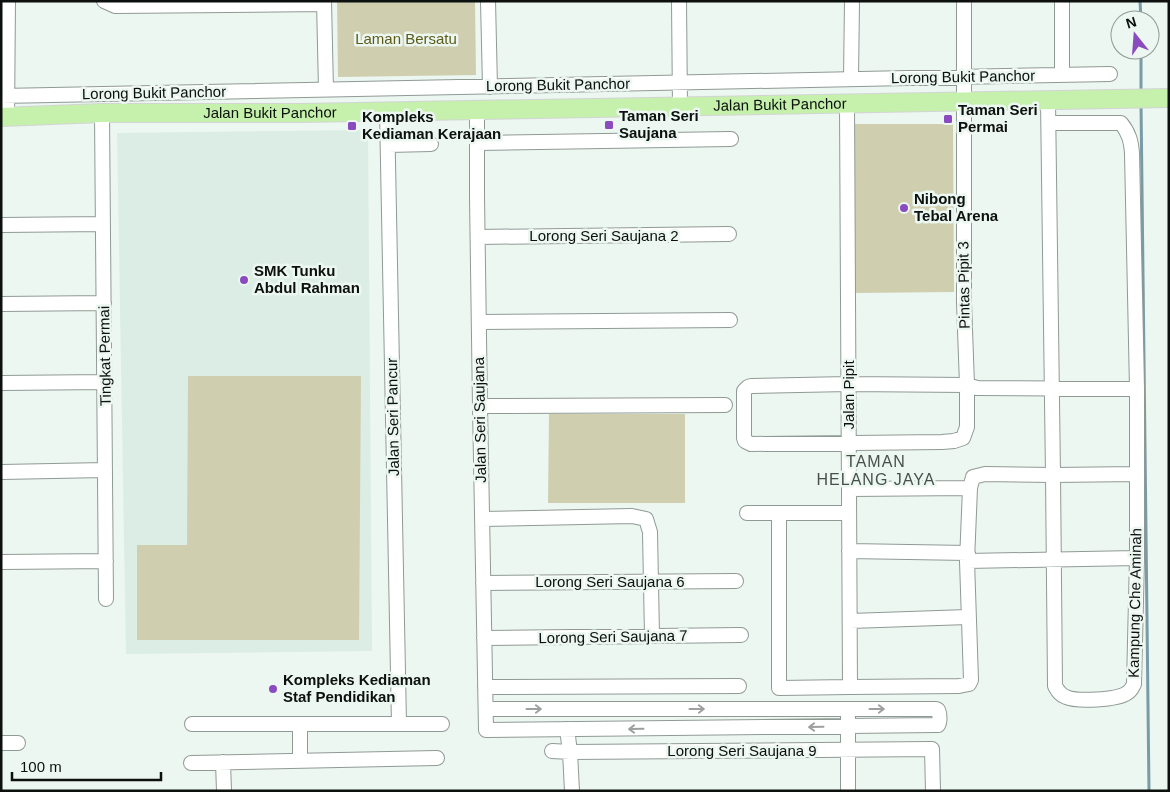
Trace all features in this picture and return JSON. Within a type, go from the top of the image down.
[{"type":"main road","name":"Jalan Bukit Panchor","points":[[4,117],[1161,99]]},
{"type":"street","points":[[4,117],[8,1]]},
{"type":"street","points":[[104,1],[115,6],[324,3],[326,90]]},
{"type":"street","points":[[488,1],[490,87]]},
{"type":"street","points":[[679,1],[680,106]]},
{"type":"street","points":[[851,79],[852,1]]},
{"type":"street","name":"Pintas Pipit 3","points":[[849,442],[954,441],[963,438],[967,427],[964,302],[964,1]]},
{"type":"street","points":[[1062,1],[1062,75]]},
{"type":"street","name":"Lorong Bukit Panchor","points":[[4,96],[1110,74]]},
{"type":"street","points":[[1049,123],[1121,124],[1120,99]]},
{"type":"street","name":"Kampung Che Aminah","points":[[1048,101],[1054,475],[1055,686],[1059,693],[1067,698],[1093,700],[1122,696],[1130,692],[1134,684],[1137,558],[1137,389],[1132,154],[1131,141],[1127,130],[1121,124]]},
{"type":"street","name":"Jalan Pipit","points":[[847,104],[850,686]]},
{"type":"street","name":"Jalan Seri Saujana","points":[[477,110],[486,730],[566,730]]},
{"type":"street","name":"Jalan Seri Pancur","points":[[387,111],[399,724]]},
{"type":"street","name":"Tingkat Permai","points":[[102,114],[106,599]]},
{"type":"street","points":[[477,143],[731,139]]},
{"type":"street","points":[[388,145],[431,144]]},
{"type":"street","points":[[1,224],[103,224]]},
{"type":"street","name":"Lorong Seri Saujana 2","points":[[478,237],[729,234]]},
{"type":"street","points":[[1,304],[104,303]]},
{"type":"street","points":[[479,322],[730,320]]},
{"type":"street","points":[[1,383],[105,382]]},
{"type":"street","points":[[849,442],[751,444],[744,438],[744,391],[751,386],[848,384],[967,385],[977,388],[1137,389]]},
{"type":"street","points":[[480,406],[725,405]]},
{"type":"street","points":[[1,472],[105,470]]},
{"type":"street","points":[[778,513],[780,688],[959,686],[969,684],[971,674],[968,617],[968,557],[970,488],[973,477],[979,474],[1137,474]]},
{"type":"street","points":[[849,489],[970,488]]},
{"type":"street","points":[[747,513],[849,512]]},
{"type":"street","points":[[482,519],[632,516],[646,519],[650,532],[652,636]]},
{"type":"street","points":[[849,551],[1053,560],[1137,558]]},
{"type":"street","points":[[1,562],[106,561]]},
{"type":"street","name":"Lorong Seri Saujana 6","points":[[483,583],[736,581]]},
{"type":"street","points":[[850,621],[968,617]]},
{"type":"street","name":"Lorong Seri Saujana 7","points":[[484,638],[741,635]]},
{"type":"street","points":[[485,688],[740,686]]},
{"type":"street","points":[[486,709],[936,709],[940,712],[938,725],[566,730],[570,752],[572,791]]},
{"type":"street","points":[[848,709],[848,791]]},
{"type":"street","points":[[192,724],[442,724]]},
{"type":"street","points":[[300,724],[300,761]]},
{"type":"street","points":[[1,743],[18,743]]},
{"type":"street","name":"Lorong Seri Saujana 9","points":[[552,751],[932,749],[933,791]]},
{"type":"street","points":[[191,763],[437,758]]},
{"type":"street","points":[[223,762],[224,791]]},
{"type":"shaded area","name":"SMK Tunku Abdul Rahman","points":[[368,130],[372,651],[126,654],[117,133]]},
{"type":"green space","name":"Laman Bersatu","points":[[337,1],[475,1],[476,75],[338,77]]},
{"type":"green space","name":"Nibong Tebal Arena","points":[[854,124],[953,124],[954,292],[855,293]]},
{"type":"green space","points":[[188,376],[361,376],[359,640],[137,640],[137,545],[187,545]]},
{"type":"green space","points":[[549,414],[685,414],[685,503],[548,503]]},
{"type":"waterway","points":[[1140,1],[1140,10]]},
{"type":"waterway","points":[[1141,60],[1141,92]]},
{"type":"waterway","points":[[1141,103],[1149,791]]},
{"type":"place","name":"Taman Seri Permai","points":[[948,119]]},
{"type":"place","name":"Taman Seri Saujana","points":[[609,125]]},
{"type":"place","name":"Kompleks Kediaman Kerajaan","points":[[352,126]]},
{"type":"place","name":"Nibong Tebal Arena","points":[[904,208]]},
{"type":"place","name":"SMK Tunku Abdul Rahman","points":[[244,280]]},
{"type":"place","name":"Kompleks Kediaman Staf Pendidikan","points":[[273,689]]},
{"type":"district","name":"TAMAN HELANG JAYA","points":[[876,470]]}]
